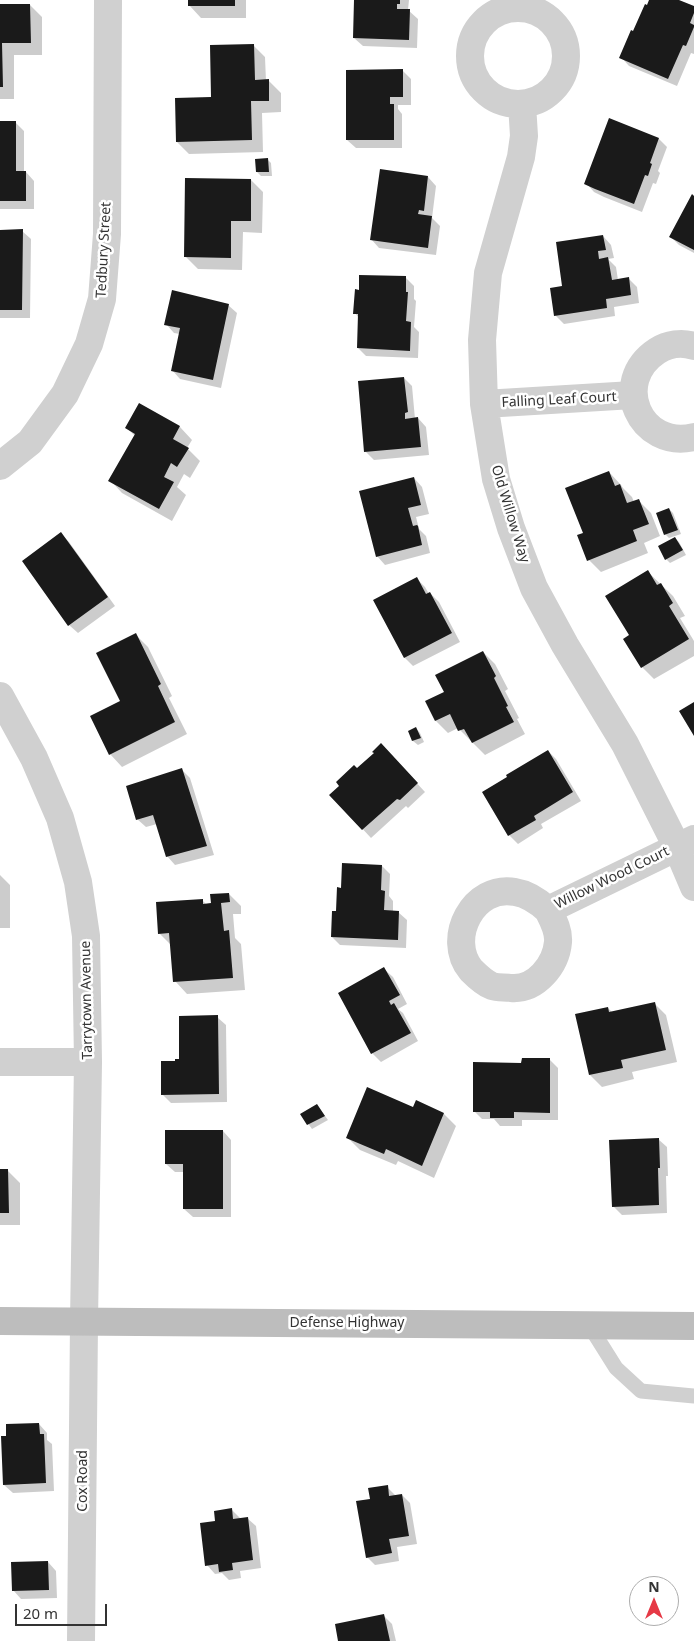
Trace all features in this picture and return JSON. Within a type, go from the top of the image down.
[{"type":"main road","name":"Defense Highway","points":[[0,1320],[694,1326]]},
{"type":"street","name":"Tedbury Street","points":[[0,466],[30,442],[65,394],[89,344],[102,299],[107,234],[108,0]]},
{"type":"street","name":"Old Willow Way","points":[[522,104],[524,136],[521,157],[488,273],[482,340],[484,404],[496,479],[511,528],[534,588],[565,644],[686,843],[694,887]]},
{"type":"street","name":"Falling Leaf Court","points":[[694,346],[674,344],[662,348],[649,356],[640,366],[635,378],[633,395],[637,411],[647,425],[661,436],[683,440],[694,437]]},
{"type":"street","name":"Falling Leaf Court","points":[[484,404],[633,395]]},
{"type":"street","name":"Tarrytown Avenue","points":[[0,696],[34,758],[60,818],[78,882],[86,936],[88,1062],[84,1322]]},
{"type":"street","name":"Willow Wood Court","points":[[548,910],[686,843]]},
{"type":"street","points":[[0,1062],[88,1062]]},
{"type":"street","name":"Cox Road","points":[[81,1641],[84,1322]]},
{"type":"lane","points":[[589,1325],[616,1368],[641,1391],[694,1396]]},
{"type":"building","points":[[188,0],[235,0],[235,6],[188,6]]},
{"type":"building","points":[[354,0],[400,0],[400,4],[397,4],[397,9],[410,9],[409,40],[353,38]]},
{"type":"building","points":[[649,0],[679,0],[694,6],[694,13],[690,23],[694,27],[686,46],[683,45],[668,79],[619,58],[631,30],[633,31],[645,4],[647,5]]},
{"type":"building","points":[[0,4],[30,4],[31,43],[2,43],[3,87],[0,87]]},
{"type":"building","points":[[254,44],[255,80],[269,79],[269,101],[251,101],[252,140],[176,142],[175,98],[211,97],[210,45]]},
{"type":"building","points":[[403,69],[403,97],[390,97],[390,104],[394,104],[394,140],[346,140],[346,70]]},
{"type":"building","points":[[609,118],[659,138],[650,163],[652,164],[648,176],[645,175],[634,204],[584,184]]},
{"type":"building","points":[[0,121],[16,121],[16,171],[26,171],[26,201],[0,201]]},
{"type":"building","points":[[268,158],[269,172],[256,172],[255,159]]},
{"type":"building","points":[[380,169],[428,176],[424,211],[419,210],[418,214],[432,216],[428,248],[370,240]]},
{"type":"building","points":[[185,178],[251,179],[251,221],[231,221],[231,258],[184,257]]},
{"type":"building","points":[[692,194],[694,196],[694,250],[669,237]]},
{"type":"building","points":[[23,229],[22,310],[0,310],[0,230]]},
{"type":"building","points":[[603,235],[606,250],[598,251],[599,259],[608,257],[612,280],[629,277],[631,295],[606,299],[607,308],[554,316],[550,288],[562,286],[556,242]]},
{"type":"building","points":[[359,275],[406,276],[406,292],[408,292],[406,321],[411,322],[410,351],[357,348],[358,314],[353,314],[355,289],[359,290]]},
{"type":"building","points":[[172,290],[229,304],[213,380],[171,371],[180,328],[164,325]]},
{"type":"building","points":[[404,377],[408,412],[405,413],[405,419],[418,417],[421,447],[364,452],[358,381]]},
{"type":"building","points":[[139,403],[180,426],[173,439],[189,448],[177,467],[171,463],[164,477],[174,482],[159,509],[108,481],[135,434],[125,428]]},
{"type":"building","points":[[609,471],[615,486],[620,484],[627,503],[639,499],[649,524],[633,530],[637,541],[587,561],[577,535],[583,533],[565,488]]},
{"type":"building","points":[[414,477],[421,505],[408,508],[413,526],[418,526],[422,545],[376,557],[359,491]]},
{"type":"building","points":[[669,508],[678,530],[664,535],[656,513]]},
{"type":"building","points":[[61,532],[108,597],[68,626],[22,561]]},
{"type":"building","points":[[675,537],[683,550],[665,560],[658,546]]},
{"type":"building","points":[[648,570],[657,585],[661,583],[673,603],[669,606],[689,639],[641,668],[623,639],[629,635],[605,596]]},
{"type":"building","points":[[417,577],[426,594],[430,592],[452,633],[404,658],[373,600]]},
{"type":"building","points":[[136,633],[161,684],[158,686],[175,722],[109,755],[90,716],[120,701],[96,653]]},
{"type":"building","points":[[483,651],[496,676],[494,678],[514,722],[472,743],[464,729],[458,731],[450,714],[435,721],[425,701],[444,692],[435,675]]},
{"type":"building","points":[[694,702],[694,736],[679,711]]},
{"type":"building","points":[[416,727],[421,738],[412,741],[408,731]]},
{"type":"building","points":[[381,743],[418,783],[362,830],[329,795],[339,786],[336,782],[354,765],[357,768],[374,753],[372,752]]},
{"type":"building","points":[[548,750],[573,792],[534,816],[536,820],[508,836],[482,792]]},
{"type":"building","points":[[182,768],[207,846],[166,857],[153,815],[136,820],[126,786]]},
{"type":"building","points":[[342,863],[382,865],[381,890],[385,891],[384,910],[399,911],[398,940],[331,937],[332,911],[336,911],[337,887],[341,888]]},
{"type":"building","points":[[229,893],[230,902],[221,903],[224,931],[229,930],[233,978],[173,982],[169,933],[158,934],[156,902],[203,899],[203,904],[211,903],[210,894]]},
{"type":"building","points":[[384,967],[400,995],[389,1001],[391,1005],[394,1003],[411,1033],[371,1054],[338,993]]},
{"type":"building","points":[[655,1002],[666,1050],[621,1060],[623,1068],[589,1075],[575,1014],[608,1007],[609,1012]]},
{"type":"building","points":[[218,1015],[219,1094],[161,1095],[161,1061],[175,1061],[175,1059],[179,1059],[179,1016]]},
{"type":"building","points":[[522,1058],[550,1058],[550,1113],[514,1112],[514,1118],[490,1118],[490,1112],[473,1112],[473,1062],[521,1063]]},
{"type":"building","points":[[367,1087],[413,1107],[416,1100],[444,1113],[422,1166],[386,1149],[384,1154],[346,1138]]},
{"type":"building","points":[[317,1104],[325,1116],[307,1125],[300,1114]]},
{"type":"building","points":[[165,1130],[223,1130],[223,1209],[183,1209],[183,1164],[165,1164]]},
{"type":"building","points":[[659,1138],[659,1205],[612,1207],[609,1140]]},
{"type":"building","points":[[0,1169],[8,1169],[9,1213],[0,1213]]},
{"type":"building","points":[[39,1423],[40,1434],[44,1434],[46,1483],[3,1485],[1,1436],[6,1436],[6,1424]]},
{"type":"building","points":[[388,1485],[389,1496],[402,1494],[409,1536],[389,1539],[392,1553],[366,1558],[356,1501],[370,1499],[368,1488]]},
{"type":"building","points":[[232,1508],[233,1519],[248,1517],[253,1560],[232,1563],[233,1570],[219,1572],[218,1564],[205,1566],[200,1523],[215,1521],[214,1511]]},
{"type":"building","points":[[48,1561],[49,1590],[12,1591],[11,1562]]},
{"type":"building","points":[[384,1614],[390,1641],[338,1641],[335,1624]]}]
